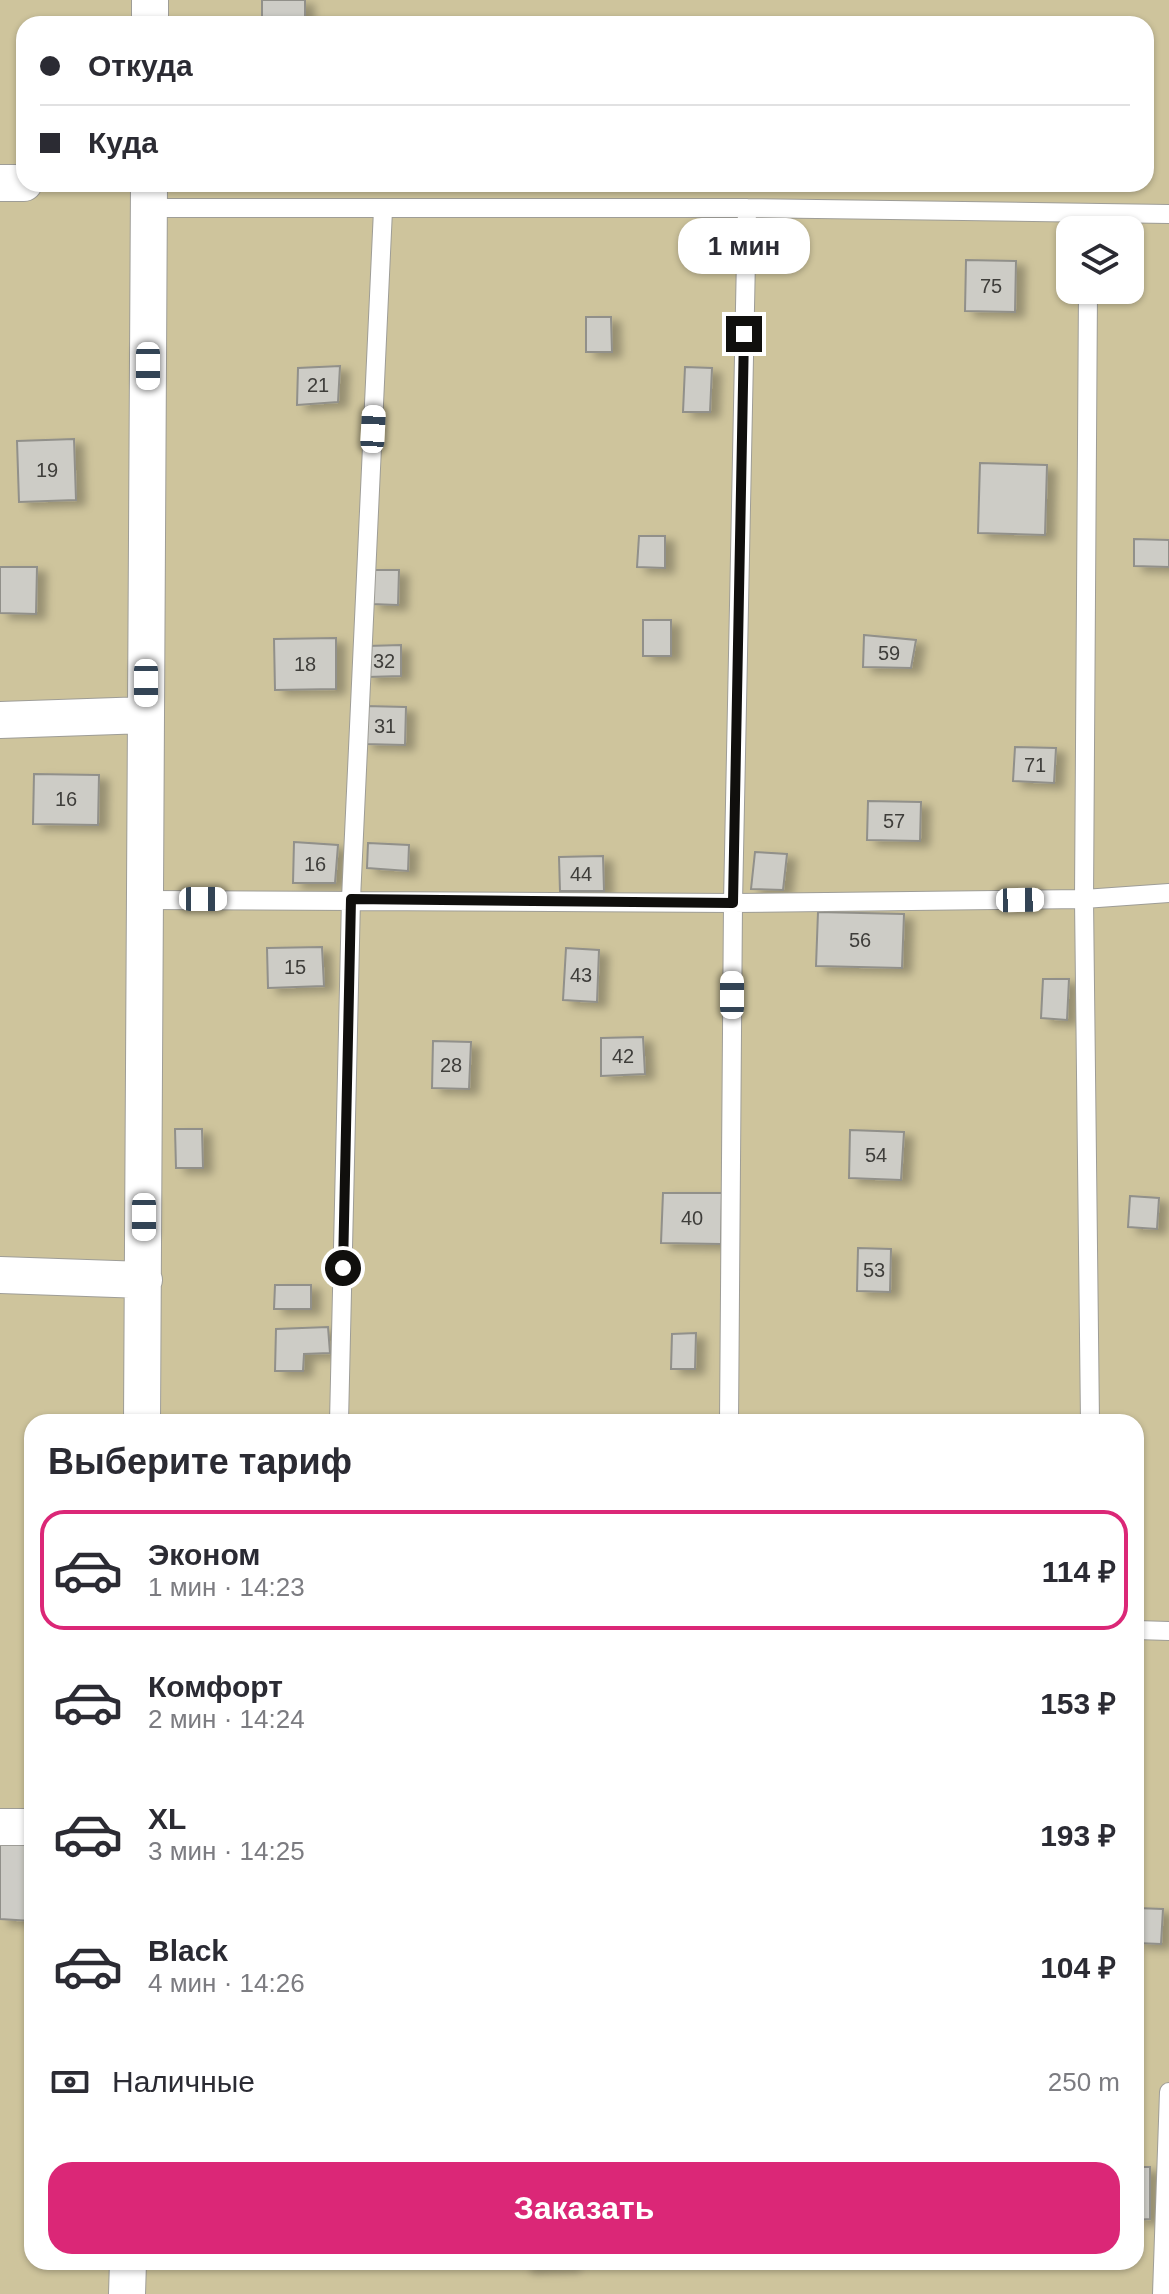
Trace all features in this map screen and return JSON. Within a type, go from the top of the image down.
[{"type":"street","points":[[142,1414],[149,196]]},
{"type":"street","points":[[0,720],[146,715]]},
{"type":"street","points":[[0,1275],[144,1280]]},
{"type":"street","points":[[0,1827],[24,1827]]},
{"type":"street","points":[[127,2294],[128,2270]]},
{"type":"lane","points":[[149,196],[383,210],[747,208],[1056,221]]},
{"type":"lane","points":[[729,1414],[733,903],[747,208]]},
{"type":"lane","points":[[339,1414],[351,899],[383,210]]},
{"type":"lane","points":[[1144,216],[1169,214]]},
{"type":"lane","points":[[1088,304],[1084,899],[1090,1414]]},
{"type":"lane","points":[[145,900],[733,903],[1084,899],[1169,893]]},
{"type":"lane","points":[[1144,1630],[1169,1631]]},
{"type":"lane","points":[[1162,2294],[1169,2092]]},
{"type":"shaded area","points":[[0,0],[1169,0],[1169,2294],[0,2294]]},
{"type":"building","points":[[262,0],[305,0],[305,16],[262,16]]},
{"type":"building","points":[[966,260],[1016,261],[1015,312],[965,311]]},
{"type":"building","points":[[586,317],[611,317],[612,352],[586,352]]},
{"type":"building","points":[[340,366],[338,402],[297,405],[298,368]]},
{"type":"building","points":[[685,367],[712,368],[710,412],[683,412]]},
{"type":"building","points":[[74,439],[76,500],[19,502],[17,441]]},
{"type":"building","points":[[980,463],[1047,465],[1045,535],[978,533]]},
{"type":"building","points":[[639,536],[665,536],[665,568],[637,567]]},
{"type":"building","points":[[1134,539],[1169,540],[1169,567],[1134,566]]},
{"type":"building","points":[[0,567],[37,567],[36,614],[0,613]]},
{"type":"building","points":[[372,570],[399,570],[398,605],[371,604]]},
{"type":"building","points":[[643,620],[671,620],[671,656],[643,656]]},
{"type":"building","points":[[864,635],[916,640],[911,668],[863,667]]},
{"type":"building","points":[[336,638],[336,689],[275,690],[274,639]]},
{"type":"building","points":[[401,645],[401,676],[367,677],[367,646]]},
{"type":"building","points":[[365,706],[406,707],[405,745],[364,744]]},
{"type":"building","points":[[1015,747],[1056,748],[1054,783],[1013,781]]},
{"type":"building","points":[[34,774],[99,775],[98,825],[33,824]]},
{"type":"building","points":[[868,801],[921,802],[920,841],[867,840]]},
{"type":"building","points":[[294,842],[338,845],[335,883],[293,883]]},
{"type":"building","points":[[368,843],[409,845],[408,871],[367,868]]},
{"type":"building","points":[[755,852],[787,854],[783,890],[751,889]]},
{"type":"building","points":[[603,856],[604,891],[560,891],[559,857]]},
{"type":"building","points":[[818,912],[904,914],[902,968],[816,966]]},
{"type":"building","points":[[322,947],[324,986],[268,988],[267,948]]},
{"type":"building","points":[[566,948],[599,950],[597,1002],[563,1000]]},
{"type":"building","points":[[1043,979],[1069,979],[1067,1020],[1041,1018]]},
{"type":"building","points":[[643,1037],[645,1074],[601,1076],[601,1038]]},
{"type":"building","points":[[433,1041],[471,1042],[469,1089],[432,1088]]},
{"type":"building","points":[[175,1129],[202,1129],[203,1168],[176,1168]]},
{"type":"building","points":[[850,1130],[904,1132],[901,1180],[849,1178]]},
{"type":"building","points":[[663,1193],[722,1193],[721,1244],[661,1243]]},
{"type":"building","points":[[1130,1196],[1159,1198],[1157,1229],[1128,1227]]},
{"type":"building","points":[[858,1248],[891,1249],[890,1292],[857,1291]]},
{"type":"building","points":[[275,1285],[311,1285],[311,1309],[274,1309]]},
{"type":"building","points":[[328,1327],[330,1353],[304,1354],[303,1371],[275,1371],[276,1329]]},
{"type":"building","points":[[696,1333],[695,1369],[671,1369],[672,1334]]},
{"type":"building","points":[[0,1840],[24,1842],[24,1920],[0,1919]]},
{"type":"building","points":[[1144,1908],[1163,1909],[1161,1944],[1144,1943]]},
{"type":"building","points":[[1144,2167],[1150,2167],[1150,2219],[1144,2219]]},
{"type":"route","points":[[343,1268],[351,899],[733,903],[744,334]]}]
